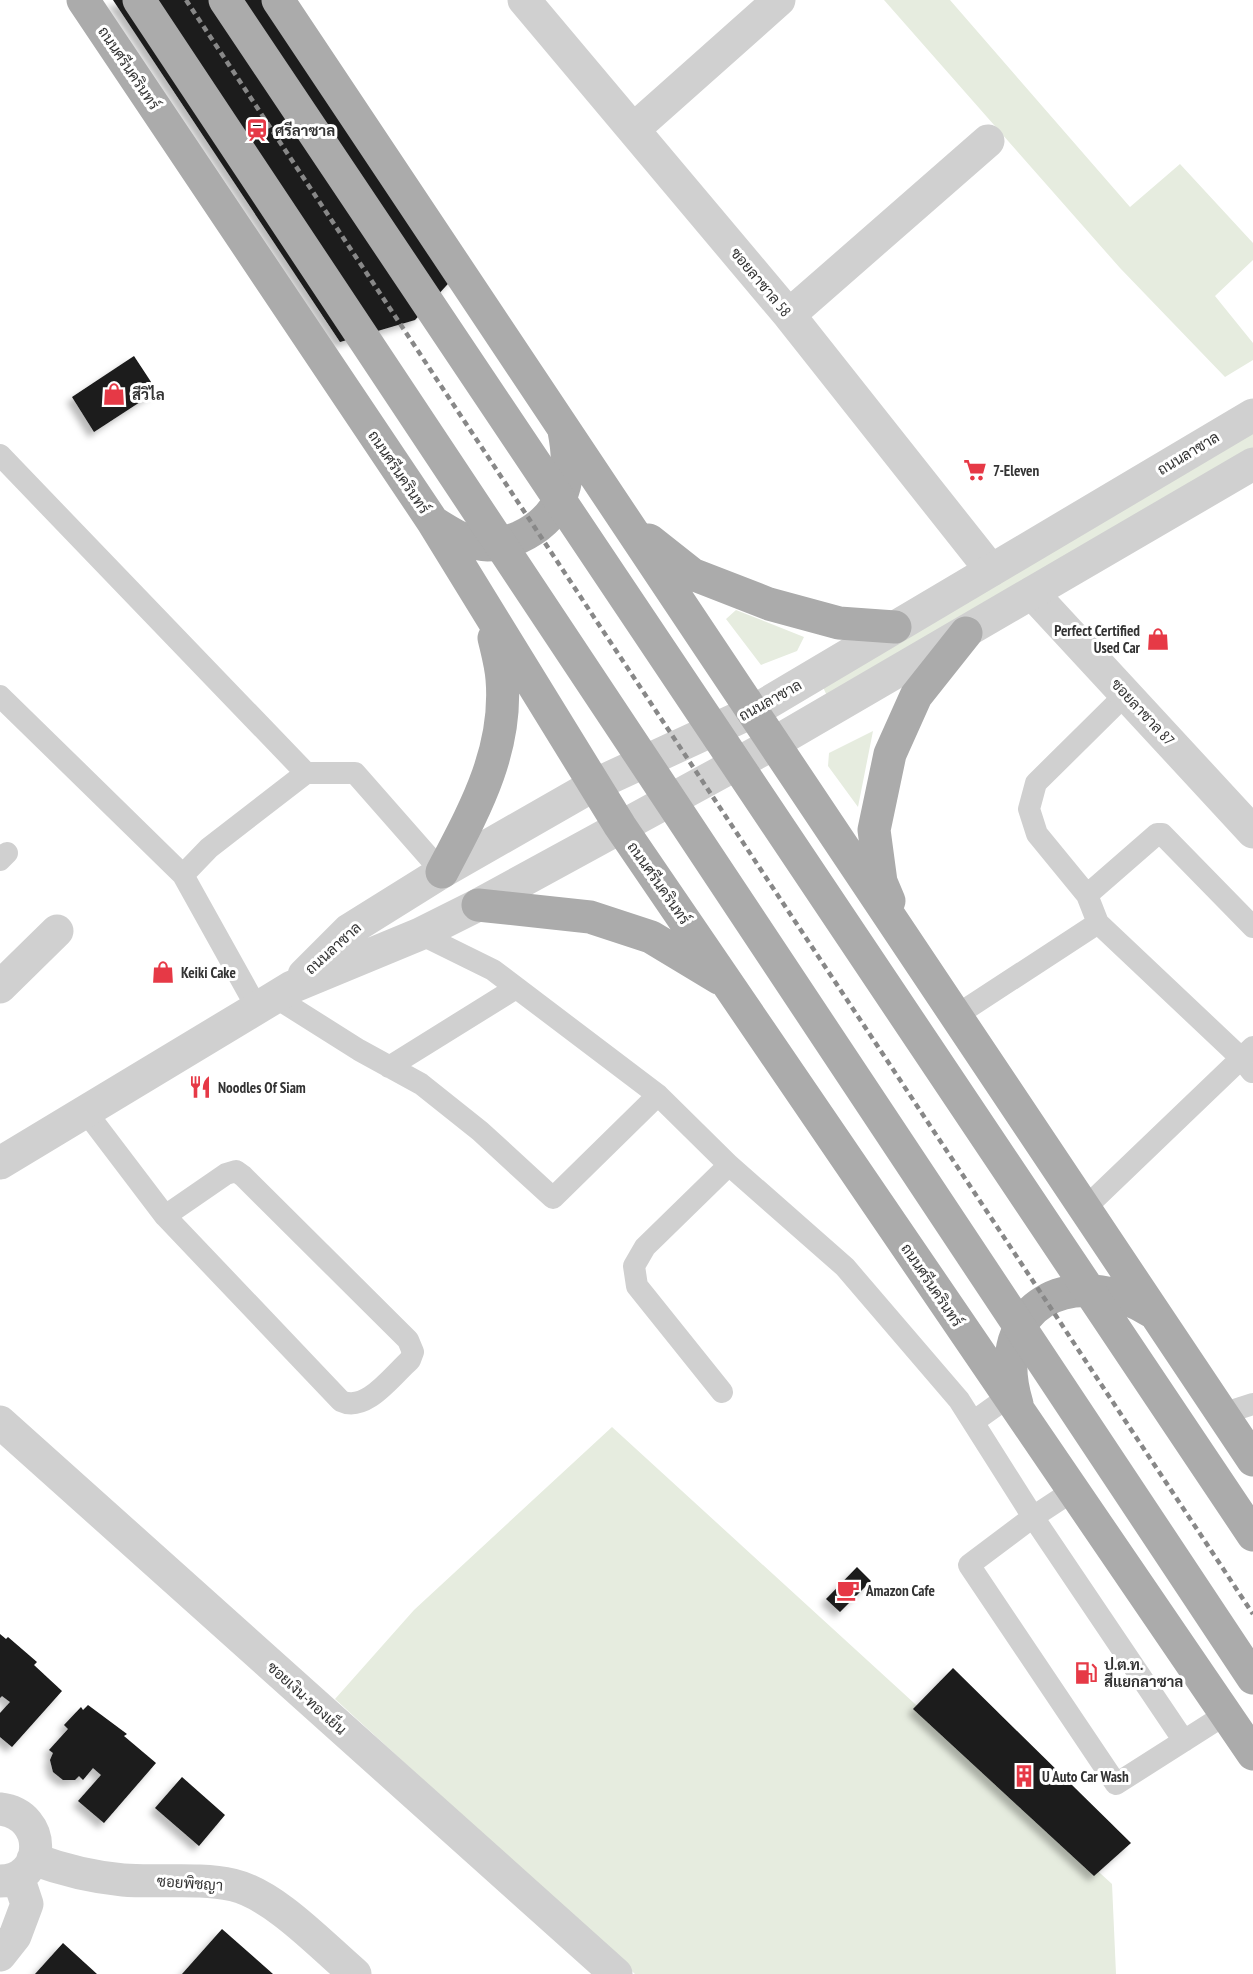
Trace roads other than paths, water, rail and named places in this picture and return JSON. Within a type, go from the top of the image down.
[{"type":"main road","name":"ถนนศรีนครินทร์","points":[[83,0],[433,522],[620,826],[1253,1754]]},
{"type":"main road","points":[[139,0],[1253,1678]]},
{"type":"main road","points":[[225,0],[1253,1535]]},
{"type":"main road","points":[[278,0],[624,520],[775,742],[954,1017],[1253,1460]]},
{"type":"main road","points":[[433,522],[457,537],[480,545],[509,542],[534,530],[554,511],[566,485],[570,458],[564,430]]},
{"type":"main road","points":[[624,520],[693,574],[758,600],[839,623],[895,627]]},
{"type":"main road","points":[[442,872],[478,803],[493,765],[501,718],[502,679],[490,615]]},
{"type":"main road","points":[[915,958],[881,882],[874,830],[890,754],[916,696],[966,633]]},
{"type":"main road","points":[[478,905],[590,916],[651,937],[729,983]]},
{"type":"main road","points":[[1015,1406],[1010,1367],[1013,1343],[1024,1322],[1040,1304],[1061,1293],[1086,1289],[1110,1292],[1132,1300],[1154,1313]]},
{"type":"street","name":"ซอยลาซาล 58","points":[[524,0],[789,315],[991,570]]},
{"type":"street","points":[[634,129],[779,0]]},
{"type":"street","points":[[789,315],[988,141]]},
{"type":"street","name":"ถนนลาซาล","points":[[274,997],[349,930],[442,872],[594,785],[754,711],[1253,415]]},
{"type":"street","name":"ถนนลาซาล","points":[[0,1163],[274,997],[420,934],[478,905],[775,742],[966,633],[1253,464]]},
{"type":"street","name":"ซอยลาซาล 87","points":[[1032,593],[1253,832]]},
{"type":"street","points":[[0,987],[57,931]]},
{"type":"street","name":"ซอยเงิน-ทองเย็น","points":[[0,1422],[616,1974]]},
{"type":"street","points":[[0,1955],[15,1936],[27,1904],[17,1872],[37,1847],[31,1824],[4,1808]]},
{"type":"street","name":"ซอยพิชญา","points":[[17,1872],[74,1874],[124,1880],[183,1880],[234,1886],[269,1902],[355,1974]]},
{"type":"lane","points":[[0,455],[306,773]]},
{"type":"lane","points":[[1084,1209],[1249,1059],[1098,923],[1087,895],[1037,834],[1029,809],[1036,783],[1126,694]]},
{"type":"lane","points":[[0,696],[183,875],[274,997],[388,1067],[421,1084],[472,1124],[553,1198],[658,1095]]},
{"type":"lane","points":[[183,875],[209,848],[306,773],[355,773],[442,872]]},
{"type":"lane","points":[[1087,895],[1157,834],[1162,834],[1253,927]]},
{"type":"lane","points":[[954,1017],[1098,923]]},
{"type":"lane","points":[[420,934],[493,970],[658,1095],[729,1165],[845,1267],[959,1400],[1033,1517],[1184,1741]]},
{"type":"lane","points":[[388,1067],[516,988]]},
{"type":"lane","points":[[86,1112],[165,1216],[341,1401],[351,1406],[363,1403],[410,1360],[413,1352],[408,1340],[236,1171],[226,1174],[165,1216]]},
{"type":"lane","points":[[722,1392],[637,1286],[634,1266],[645,1246],[729,1165]]},
{"type":"lane","points":[[1222,1414],[1253,1404]]},
{"type":"lane","points":[[973,1422],[1015,1406]]},
{"type":"lane","points":[[1074,1490],[1033,1517],[969,1565],[1116,1784],[1226,1714]]},
{"type":"railway","points":[[186,0],[1253,1614]]},
{"type":"place","name":"ศรีลาซาล","points":[[257,130]]},
{"type":"place","name":"สีวิไล","points":[[114,394]]},
{"type":"place","name":"7-Eleven","points":[[975,470]]},
{"type":"place","name":"Perfect Certified Used Car","points":[[1158,639]]},
{"type":"place","name":"Keiki Cake","points":[[163,972]]},
{"type":"place","name":"Noodles Of Siam","points":[[200,1087]]},
{"type":"place","name":"Amazon Cafe","points":[[848,1590]]},
{"type":"place","name":"ป.ต.ท. สีแยกลาซาล","points":[[1086,1673]]},
{"type":"place","name":"U Auto Car Wash","points":[[1024,1776]]}]
